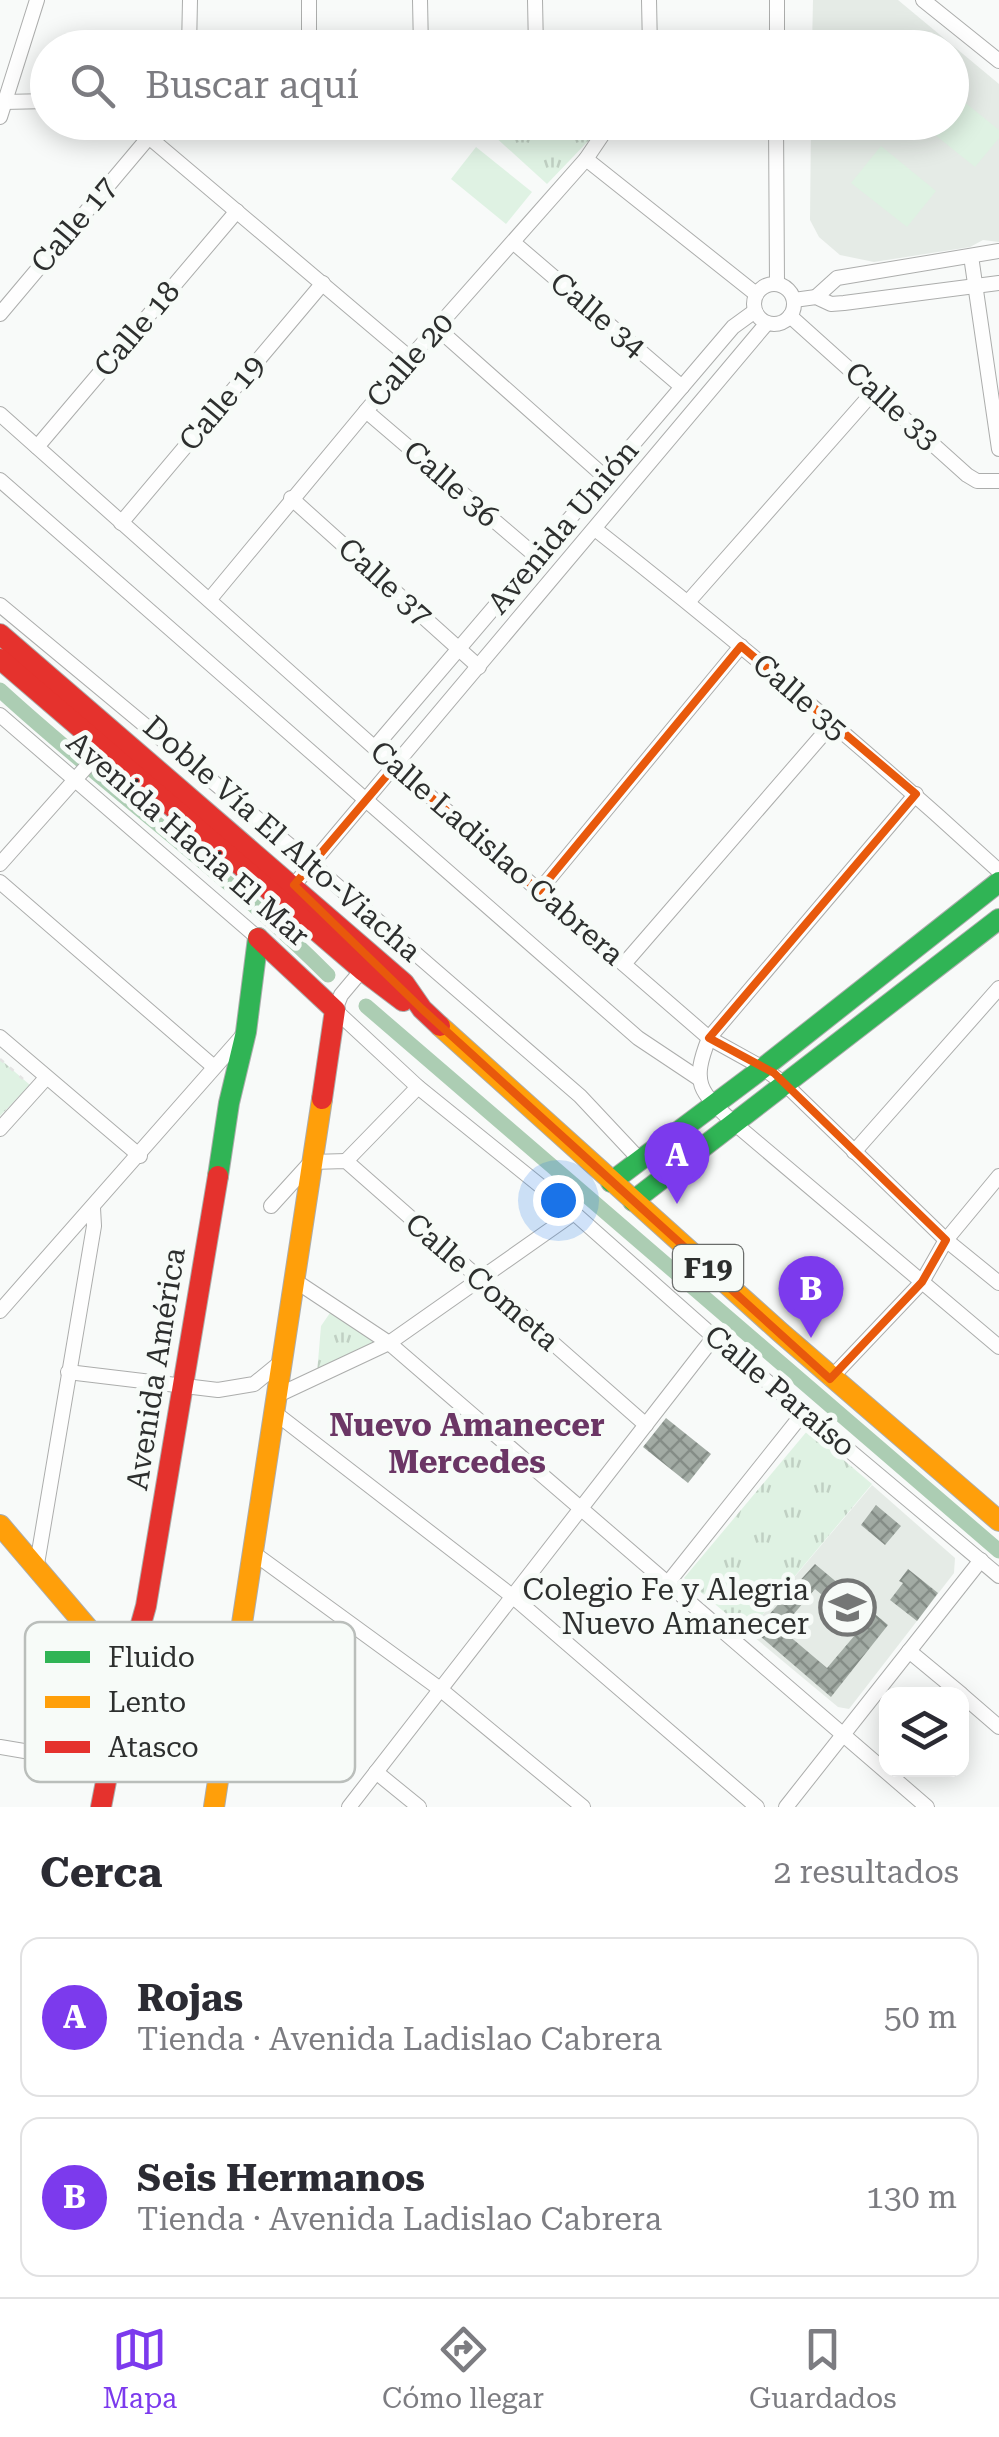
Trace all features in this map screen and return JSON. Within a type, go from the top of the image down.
[{"type":"main road","name":"Doble Vía El Alto-Viacha","points":[[0,634],[294,885],[404,983],[422,1009]]},
{"type":"main road","name":"Doble Vía El Alto-Viacha","points":[[0,659],[357,976],[422,1009]]},
{"type":"main road","points":[[610,1182],[764,1068],[999,882]]},
{"type":"main road","points":[[634,1200],[999,920]]},
{"type":"main road","name":"Avenida Hacia El Mar","points":[[258,938],[338,1002]]},
{"type":"main road","name":"Avenida América","points":[[142,1622],[186,1385],[230,1102],[246,1032],[258,938]]},
{"type":"main road","points":[[241,1622],[338,1002]]},
{"type":"main road","name":"F19","points":[[422,1009],[830,1379],[999,1521]]},
{"type":"main road","points":[[0,1525],[82,1622]]},
{"type":"main road","name":"Avenida América","points":[[100,1807],[104,1782]]},
{"type":"main road","points":[[214,1807],[218,1782]]},
{"type":"street","points":[[30,105],[2,110],[37,0]]},
{"type":"street","points":[[190,0],[190,30]]},
{"type":"street","points":[[309,0],[310,30]]},
{"type":"street","points":[[420,0],[421,30]]},
{"type":"street","points":[[534,0],[535,30]]},
{"type":"street","points":[[650,0],[650,30]]},
{"type":"street","points":[[777,30],[778,0]]},
{"type":"street","points":[[924,0],[965,30]]},
{"type":"street","points":[[969,33],[996,53]]},
{"type":"street","name":"Calle 17","points":[[0,314],[146,140]]},
{"type":"street","points":[[153,140],[410,358]]},
{"type":"street","name":"Calle 20","points":[[210,599],[291,498],[514,244],[599,140]]},
{"type":"street","points":[[776,140],[777,284]]},
{"type":"street","points":[[586,159],[756,294]]},
{"type":"street","name":"Calle 18","points":[[38,447],[237,211]]},
{"type":"street","name":"Calle 34","points":[[514,244],[682,386]]},
{"type":"street","points":[[816,297],[837,278],[999,251]]},
{"type":"street","points":[[971,256],[999,449]]},
{"type":"street","name":"Calle 19","points":[[122,524],[324,283]]},
{"type":"street","points":[[794,300],[816,297],[832,304],[999,283]]},
{"type":"street","points":[[777,284],[788,289],[794,300],[790,316],[780,323],[767,323],[755,311],[756,294],[765,286],[777,284]]},
{"type":"street","name":"Avenida Unión","points":[[375,747],[733,327],[755,311]]},
{"type":"street","name":"Calle 33","points":[[790,316],[966,475],[977,481],[999,482]]},
{"type":"street","points":[[294,885],[767,323]]},
{"type":"street","points":[[437,328],[605,477]]},
{"type":"street","points":[[688,602],[875,390]]},
{"type":"street","name":"Calle 36","points":[[366,411],[537,557]]},
{"type":"street","name":"Calle Ladislao Cabrera","points":[[0,414],[395,766],[710,1038],[786,1085],[946,1240],[999,1283]]},
{"type":"street","points":[[0,480],[638,1038],[698,1078]]},
{"type":"street","name":"Calle 37","points":[[291,498],[479,667]]},
{"type":"street","name":"Calle 35","points":[[595,529],[916,794],[999,871]]},
{"type":"street","points":[[0,605],[312,864],[580,1096],[640,1162]]},
{"type":"street","points":[[539,890],[741,646]]},
{"type":"street","name":"Avenida Hacia El Mar","points":[[0,715],[80,775],[258,938]]},
{"type":"street","points":[[624,964],[831,725]]},
{"type":"street","points":[[0,864],[100,751]]},
{"type":"street","points":[[916,794],[710,1038],[699,1063],[698,1078],[703,1092],[734,1122],[999,1347]]},
{"type":"street","points":[[0,882],[214,1067]]},
{"type":"street","points":[[338,1002],[357,976]]},
{"type":"street","points":[[854,1152],[999,988]]},
{"type":"street","name":"Calle Paraíso","points":[[338,1002],[418,1087],[574,1213],[714,1337],[999,1576]]},
{"type":"street","points":[[0,1311],[246,1032]]},
{"type":"street","points":[[0,1037],[140,1156]]},
{"type":"street","points":[[0,1129],[46,1078]]},
{"type":"street","points":[[271,1206],[311,1162],[346,1161],[418,1087]]},
{"type":"street","name":"Calle Cometa","points":[[346,1161],[646,1425]]},
{"type":"street","points":[[830,1379],[922,1282],[946,1240],[999,1176]]},
{"type":"street","points":[[36,1570],[94,1226],[93,1208]]},
{"type":"street","points":[[574,1213],[389,1343],[275,1404],[512,1596],[757,1807]]},
{"type":"street","points":[[294,1280],[389,1343],[927,1807]]},
{"type":"street","points":[[348,1807],[714,1337]]},
{"type":"street","points":[[68,1372],[218,1390],[254,1384],[281,1362]]},
{"type":"street","points":[[667,1584],[804,1412]]},
{"type":"street","points":[[252,1552],[347,1622]]},
{"type":"street","points":[[786,1807],[981,1560]]},
{"type":"street","points":[[355,1628],[440,1690],[582,1807]]},
{"type":"street","points":[[909,1650],[952,1687]]},
{"type":"street","points":[[969,1702],[999,1727]]},
{"type":"street","points":[[0,1747],[25,1751]]},
{"type":"street","points":[[376,1772],[418,1807]]},
{"type":"path","points":[[0,1059],[30,1085]]},
{"type":"highlighted area","points":[[741,646],[916,794],[709,1038],[774,1073],[946,1240],[922,1282],[830,1379],[422,1009],[294,885],[395,766],[539,891]]},
{"type":"shaded area","points":[[813,0],[898,0],[934,30],[812,30]]},
{"type":"shaded area","points":[[969,59],[999,84],[999,242],[983,240],[970,247],[874,262],[840,255],[819,237],[810,220],[811,140],[969,140]]},
{"type":"shaded area","name":"Colegio Fe y Alegria Nuevo Amanecer","points":[[872,1485],[955,1558],[954,1573],[849,1709],[838,1707],[748,1632]]},
{"type":"green space","points":[[969,106],[999,130],[999,138],[975,167],[941,140],[969,140]]},
{"type":"green space","points":[[499,140],[589,140],[547,184]]},
{"type":"green space","points":[[881,146],[936,191],[907,227],[851,183]]},
{"type":"green space","points":[[476,147],[532,192],[506,224],[451,179]]},
{"type":"green space","points":[[0,1059],[30,1085],[0,1116]]},
{"type":"green space","points":[[332,1310],[379,1344],[316,1385],[321,1326]]},
{"type":"green space","points":[[808,1430],[872,1484],[748,1632],[684,1578]]},
{"type":"building","points":[[666,1418],[711,1454],[688,1483],[643,1447]]},
{"type":"building","points":[[876,1505],[901,1526],[885,1545],[861,1525]]},
{"type":"building","points":[[815,1564],[888,1625],[831,1697],[754,1631]],"holes":[[[815,1589],[861,1628],[827,1668],[781,1629]]]},
{"type":"building","points":[[908,1569],[938,1593],[917,1621],[890,1600]]},
{"type":"waterway","points":[[0,690],[248,901],[328,975]]},
{"type":"waterway","points":[[366,1006],[999,1551]]},
{"type":"traffic: fast","points":[[611,1182],[999,882]]},
{"type":"traffic: fast","points":[[633,1201],[999,919]]},
{"type":"traffic: fast","points":[[218,1176],[229,1103],[246,1032],[258,938]]},
{"type":"traffic: slow","points":[[440,1026],[780,1332],[999,1521]]},
{"type":"traffic: slow","points":[[242,1622],[322,1099]]},
{"type":"traffic: slow","points":[[0,1525],[83,1622]]},
{"type":"traffic: slow","points":[[214,1807],[218,1782]]},
{"type":"traffic: jam","points":[[0,634],[404,983],[440,1026]]},
{"type":"traffic: jam","points":[[0,659],[403,1001]]},
{"type":"traffic: jam","points":[[258,938],[335,1010],[322,1099]]},
{"type":"traffic: jam","points":[[142,1622],[218,1176]]},
{"type":"traffic: jam","points":[[101,1807],[106,1782]]},
{"type":"place","name":"Rojas","points":[[677,1204]]},
{"type":"place","name":"Seis Hermanos","points":[[811,1338]]},
{"type":"place","name":"Colegio Fe y Alegria Nuevo Amanecer","points":[[848,1607]]},
{"type":"district","name":"Nuevo Amanecer Mercedes","points":[[467,1444]]}]
